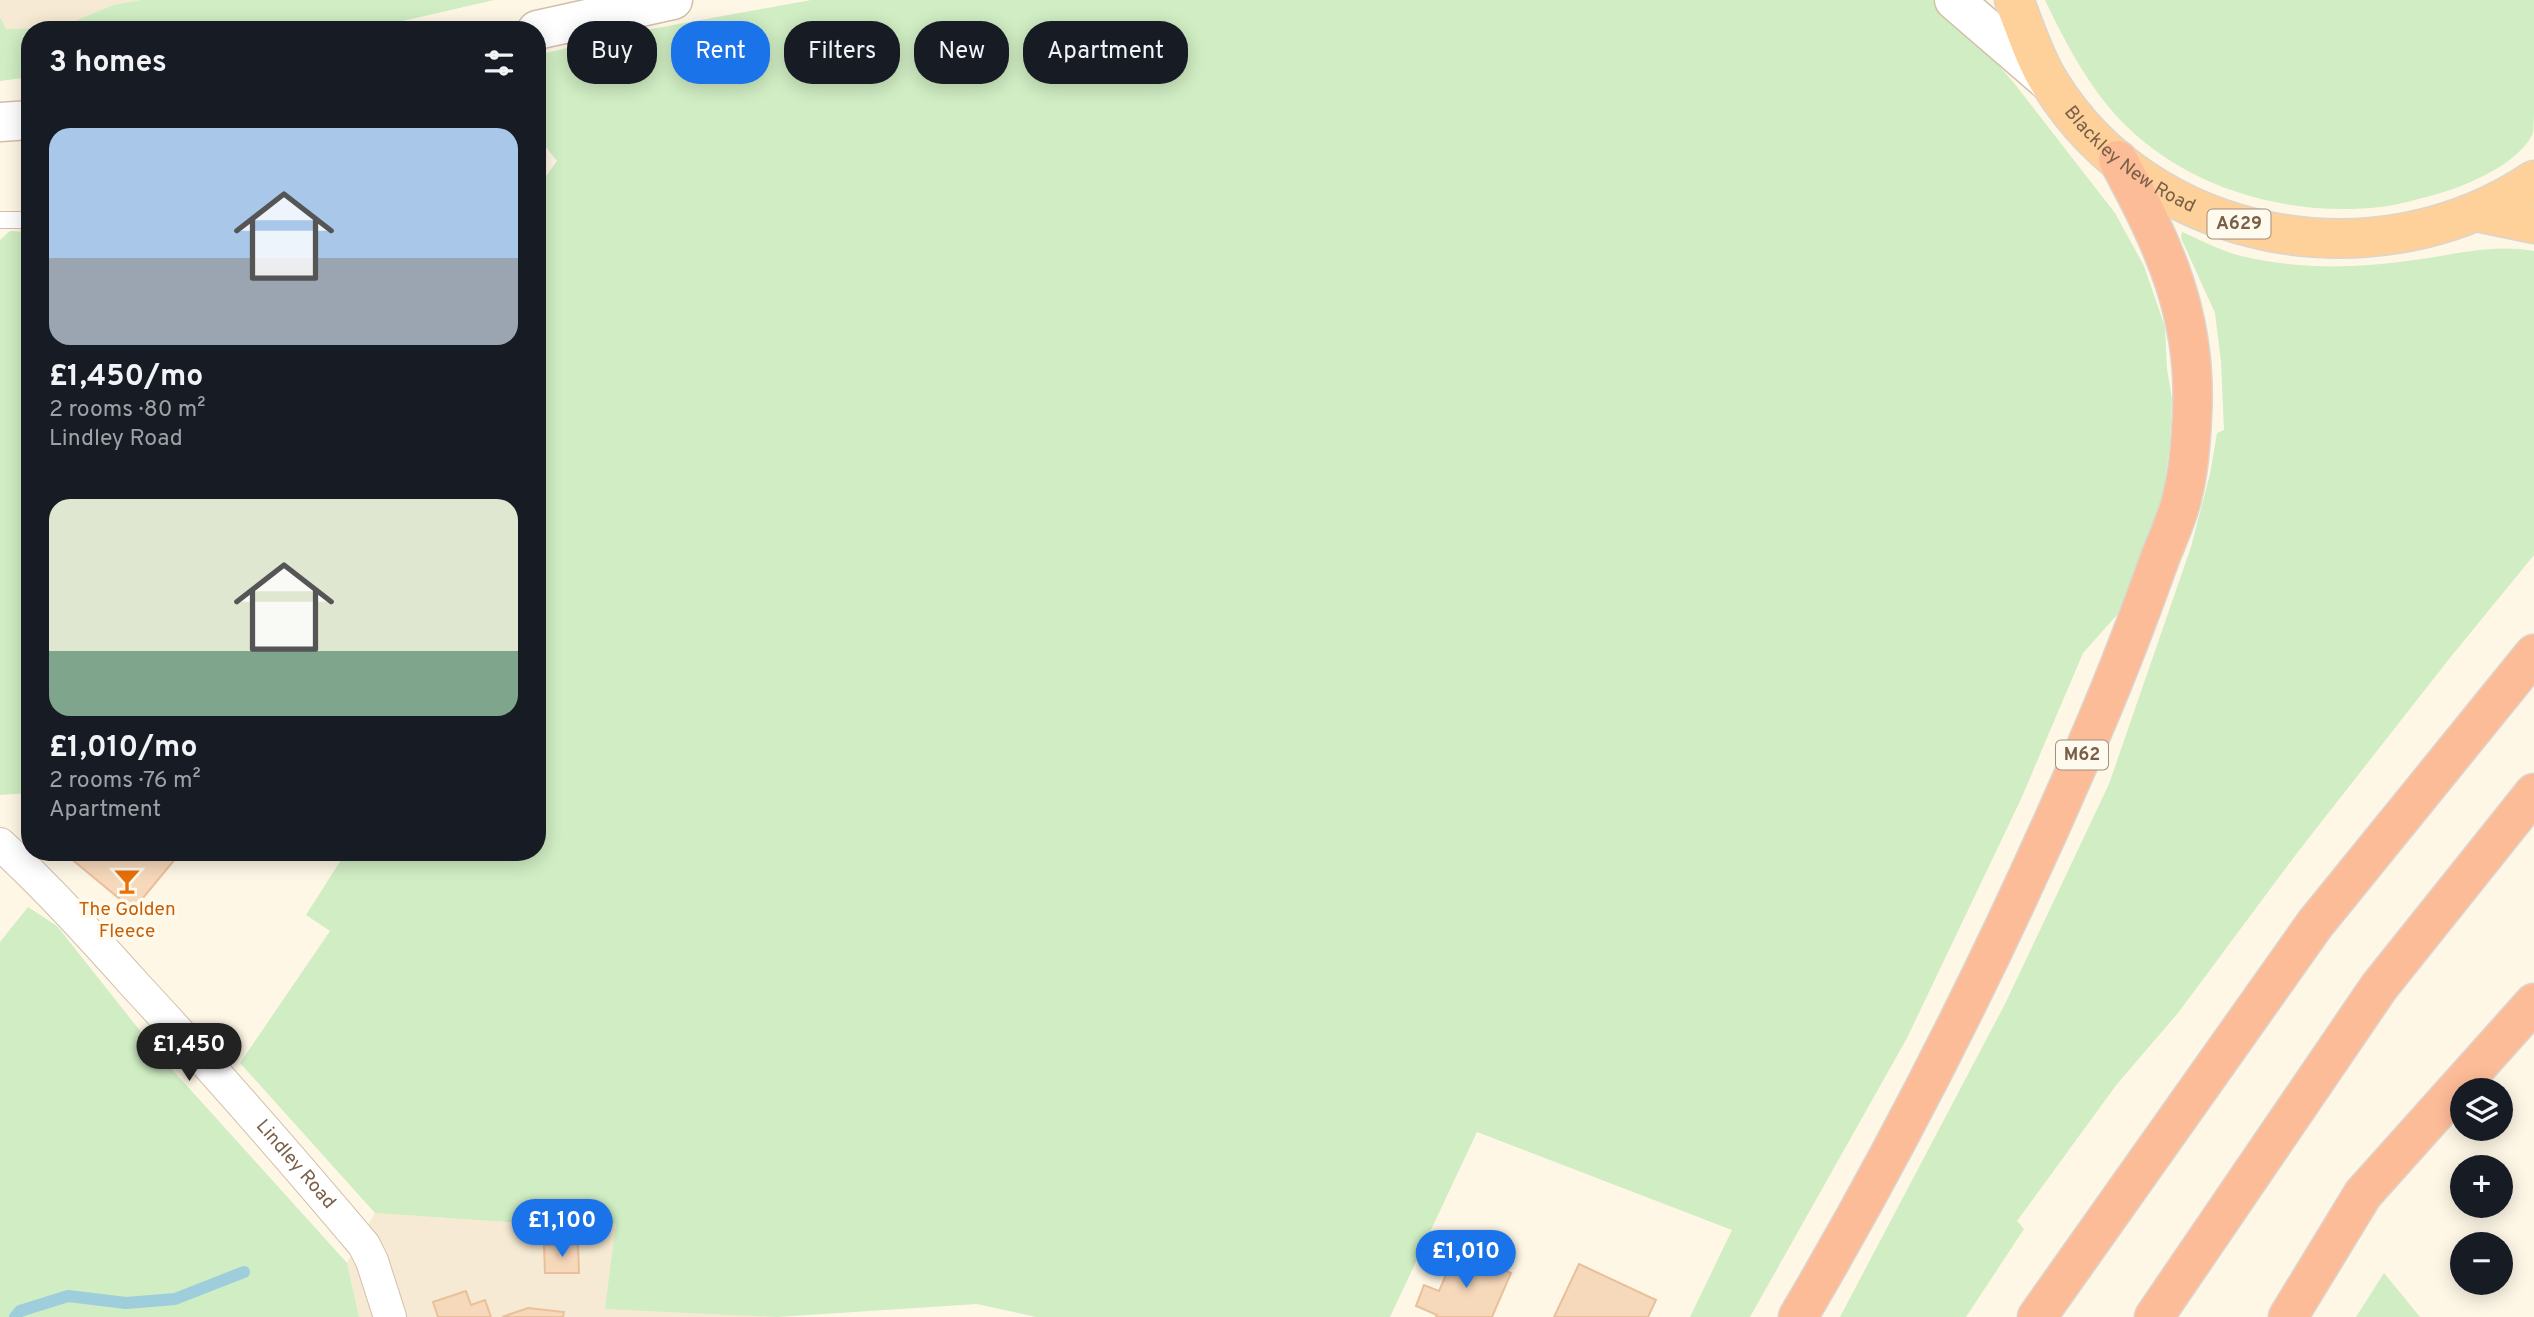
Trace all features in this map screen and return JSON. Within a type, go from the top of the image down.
[{"type":"highway","name":"Blackley New Road","points":[[2014,0],[2049,82],[2080,122],[2118,160],[2158,188],[2205,212],[2251,229],[2325,239],[2399,235],[2476,212],[2512,195],[2534,180]]},
{"type":"highway","name":"M62","points":[[1798,1317],[1951,1035],[2067,790],[2131,640],[2183,494],[2192,417],[2192,374],[2187,332],[2176,281],[2161,243],[2118,160]]},
{"type":"highway","name":"Blackley New Road","points":[[2476,212],[2534,224]]},
{"type":"highway","points":[[2037,1317],[2315,924],[2534,654]]},
{"type":"highway","points":[[2154,1317],[2379,987],[2534,793]]},
{"type":"highway","points":[[2288,1317],[2363,1194],[2534,1003]]},
{"type":"street","points":[[546,28],[673,0]]},
{"type":"street","points":[[1954,0],[2049,82]]},
{"type":"street","points":[[0,122],[21,121]]},
{"type":"street","name":"Lindley Road","points":[[0,844],[53,896],[186,1040],[364,1245],[390,1317]]},
{"type":"lane","points":[[0,220],[21,220]]},
{"type":"shaded area","points":[[0,0],[141,0],[113,5],[75,21],[21,21],[21,29],[5,29],[0,17]]},
{"type":"shaded area","points":[[375,1213],[596,1228],[616,1223],[606,1308],[777,1317],[359,1317],[347,1263]]},
{"type":"green space","points":[[141,0],[494,0],[403,21],[75,21],[113,5]]},
{"type":"green space","points":[[811,0],[1932,0],[1942,6],[1977,40],[2014,83],[2115,213],[2144,266],[2165,327],[2172,399],[2170,445],[2161,510],[2124,607],[2083,653],[2021,799],[1907,1038],[1750,1317],[1690,1317],[1732,1230],[1477,1132],[1390,1317],[1036,1317],[977,1304],[777,1317],[605,1309],[616,1223],[596,1228],[375,1213],[240,1063],[330,931],[306,915],[340,861],[546,861],[546,176],[557,161],[546,147],[546,53],[567,48],[567,84],[657,84],[657,28],[671,25],[671,84],[770,84],[770,21],[696,21]]},
{"type":"green space","points":[[2045,0],[2534,0],[2533,133],[2517,154],[2491,172],[2449,190],[2408,202],[2342,209],[2305,207],[2230,190],[2195,175],[2163,156],[2133,133],[2089,81]]},
{"type":"green space","points":[[0,17],[6,29],[21,29],[21,78],[0,81]]},
{"type":"green space","points":[[10,231],[21,232],[21,794],[0,795],[0,240]]},
{"type":"green space","points":[[2182,232],[2241,256],[2303,265],[2386,264],[2502,248],[2534,251],[2534,555],[2297,853],[2178,1013],[2117,1084],[2017,1221],[2024,1229],[1966,1317],[1840,1317],[2005,1004],[2109,784],[2191,547],[2210,474],[2217,433],[2224,430],[2221,362],[2215,313],[2181,238]]},
{"type":"green space","points":[[28,907],[57,926],[160,1056],[347,1263],[359,1317],[0,1317],[0,942]]},
{"type":"green space","points":[[2384,1273],[2420,1317],[2356,1317]]},
{"type":"building","name":"The Golden Fleece","points":[[74,861],[174,861],[133,910]]},
{"type":"building","points":[[578,1244],[579,1273],[545,1273],[544,1245]]},
{"type":"building","points":[[1457,1250],[1511,1273],[1492,1317],[1436,1317],[1437,1315],[1416,1306],[1424,1285],[1439,1291]]},
{"type":"building","points":[[1579,1264],[1656,1300],[1648,1317],[1554,1317]]},
{"type":"building","points":[[466,1291],[471,1305],[485,1300],[491,1317],[438,1317],[433,1302]]},
{"type":"building","points":[[528,1308],[564,1312],[563,1317],[502,1317]]},
{"type":"waterway","points":[[15,1317],[20,1311],[68,1296],[126,1303],[175,1299],[244,1272]]},
{"type":"place","name":"The Golden Fleece","points":[[127,881]]}]
